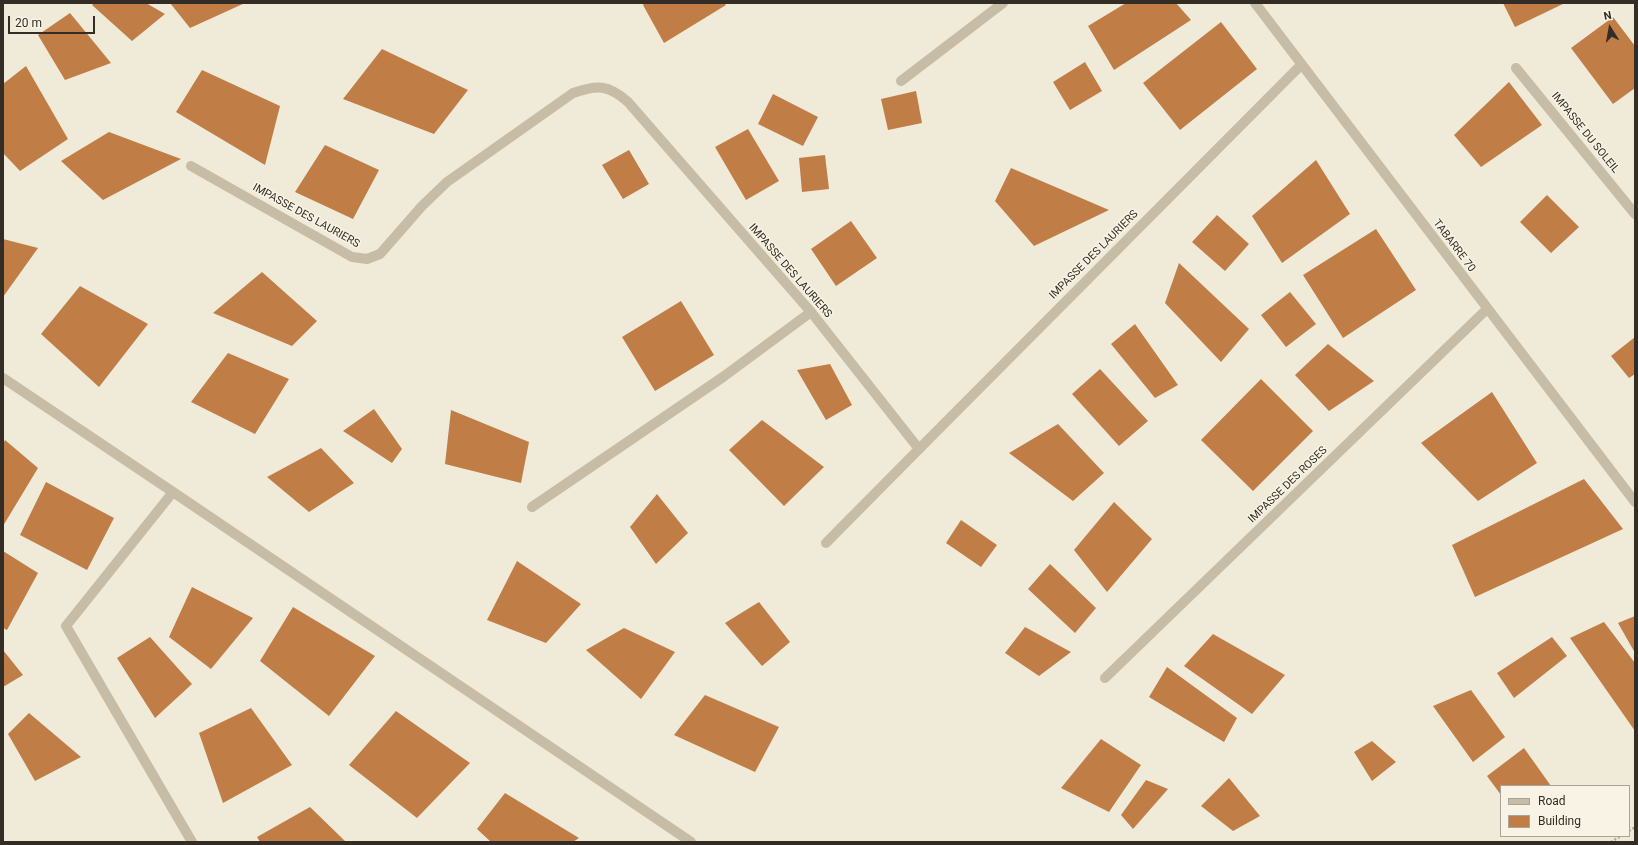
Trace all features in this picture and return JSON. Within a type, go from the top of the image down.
[{"type":"street","points":[[901,81],[1003,3]]},
{"type":"street","name":"TABARRE 70","points":[[1255,3],[1635,502]]},
{"type":"street","name":"IMPASSE DES LAURIERS","points":[[191,166],[352,257],[367,259],[380,254],[422,206],[447,182],[573,93],[589,88],[603,87],[618,93],[628,102],[811,312],[919,449],[1301,65]]},
{"type":"street","name":"IMPASSE DU SOLEIL","points":[[1516,68],[1635,214]]},
{"type":"street","name":"IMPASSE DES ROSES","points":[[1104,678],[1487,309]]},
{"type":"street","points":[[532,507],[723,377],[811,312]]},
{"type":"street","points":[[3,378],[691,842]]},
{"type":"street","points":[[826,543],[919,449]]},
{"type":"street","points":[[173,492],[66,626],[192,842]]},
{"type":"building","points":[[94,3],[146,3],[165,14],[132,41],[92,5]]},
{"type":"building","points":[[170,3],[245,3],[190,28]]},
{"type":"building","points":[[644,3],[724,3],[726,5],[664,43],[643,5]]},
{"type":"building","points":[[1126,3],[1176,3],[1191,20],[1114,70],[1088,26]]},
{"type":"building","points":[[1503,3],[1565,3],[1515,27]]},
{"type":"building","points":[[70,13],[111,63],[65,80],[38,35]]},
{"type":"building","points":[[1613,17],[1635,46],[1635,88],[1613,104],[1571,48]]},
{"type":"building","points":[[1221,22],[1257,69],[1180,130],[1143,83]]},
{"type":"building","points":[[382,49],[468,90],[434,134],[343,99]]},
{"type":"building","points":[[1085,62],[1102,91],[1070,110],[1053,82]]},
{"type":"building","points":[[26,66],[68,139],[20,171],[3,153],[3,84]]},
{"type":"building","points":[[202,70],[280,106],[265,165],[176,112]]},
{"type":"building","points":[[1509,82],[1542,125],[1481,167],[1454,135]]},
{"type":"building","points":[[916,91],[922,123],[888,130],[881,99]]},
{"type":"building","points":[[773,94],[818,117],[803,146],[758,124]]},
{"type":"building","points":[[748,129],[779,181],[746,200],[715,147]]},
{"type":"building","points":[[109,132],[181,159],[103,200],[61,161]]},
{"type":"building","points":[[325,145],[379,170],[353,219],[295,192]]},
{"type":"building","points":[[629,150],[649,184],[623,199],[602,165]]},
{"type":"building","points":[[825,155],[829,189],[802,192],[799,158]]},
{"type":"building","points":[[1316,160],[1350,214],[1282,263],[1252,216]]},
{"type":"building","points":[[1011,168],[1109,210],[1034,246],[995,201]]},
{"type":"building","points":[[1547,195],[1579,227],[1551,253],[1520,222]]},
{"type":"building","points":[[1217,215],[1249,244],[1225,271],[1192,242]]},
{"type":"building","points":[[851,221],[877,258],[836,286],[811,249]]},
{"type":"building","points":[[1376,229],[1416,290],[1343,338],[1303,275]]},
{"type":"building","points":[[3,239],[38,248],[3,297]]},
{"type":"building","points":[[1179,263],[1249,329],[1221,362],[1165,303]]},
{"type":"building","points":[[262,272],[317,321],[292,346],[213,313]]},
{"type":"building","points":[[80,286],[148,324],[99,387],[41,334]]},
{"type":"building","points":[[1290,292],[1316,324],[1286,347],[1261,315]]},
{"type":"building","points":[[681,301],[714,355],[655,391],[622,337]]},
{"type":"building","points":[[1135,324],[1178,385],[1155,398],[1111,344]]},
{"type":"building","points":[[1635,337],[1635,374],[1629,378],[1611,356]]},
{"type":"building","points":[[1328,344],[1374,381],[1329,411],[1295,375]]},
{"type":"building","points":[[228,353],[289,379],[255,434],[191,402]]},
{"type":"building","points":[[830,364],[852,405],[826,420],[797,370]]},
{"type":"building","points":[[1100,369],[1148,421],[1119,446],[1072,394]]},
{"type":"building","points":[[1261,379],[1313,431],[1253,491],[1201,440]]},
{"type":"building","points":[[1492,392],[1537,463],[1478,501],[1421,443]]},
{"type":"building","points":[[374,409],[402,449],[392,463],[343,431]]},
{"type":"building","points":[[451,410],[529,442],[521,483],[445,464]]},
{"type":"building","points":[[762,420],[824,467],[784,506],[729,450]]},
{"type":"building","points":[[1058,424],[1104,473],[1073,501],[1009,453]]},
{"type":"building","points":[[5,440],[38,468],[3,526],[3,444]]},
{"type":"building","points":[[321,448],[354,483],[309,512],[267,477]]},
{"type":"building","points":[[1584,479],[1623,529],[1475,597],[1452,545]]},
{"type":"building","points":[[46,482],[114,518],[87,570],[20,535]]},
{"type":"building","points":[[657,494],[688,533],[656,564],[630,527]]},
{"type":"building","points":[[1114,502],[1152,539],[1107,592],[1074,550]]},
{"type":"building","points":[[961,520],[997,545],[981,567],[946,543]]},
{"type":"building","points":[[3,551],[38,573],[7,630],[3,628]]},
{"type":"building","points":[[517,561],[581,604],[546,643],[487,620]]},
{"type":"building","points":[[1050,564],[1096,608],[1075,633],[1028,589]]},
{"type":"building","points":[[192,587],[253,618],[211,669],[169,637]]},
{"type":"building","points":[[759,602],[790,642],[762,666],[725,623]]},
{"type":"building","points":[[293,607],[375,656],[329,716],[260,661]]},
{"type":"building","points":[[1635,616],[1635,653],[1618,623]]},
{"type":"building","points":[[1604,622],[1635,663],[1635,731],[1570,638]]},
{"type":"building","points":[[1025,627],[1071,652],[1039,676],[1005,653]]},
{"type":"building","points":[[624,628],[675,652],[641,699],[586,650]]},
{"type":"building","points":[[1213,634],[1285,675],[1252,714],[1184,666]]},
{"type":"building","points":[[150,637],[192,684],[155,718],[117,658]]},
{"type":"building","points":[[1552,637],[1567,656],[1514,698],[1497,673]]},
{"type":"building","points":[[3,650],[23,675],[3,687]]},
{"type":"building","points":[[1167,667],[1237,718],[1224,742],[1149,697]]},
{"type":"building","points":[[1471,690],[1505,737],[1473,762],[1433,706]]},
{"type":"building","points":[[705,695],[779,727],[755,772],[674,735]]},
{"type":"building","points":[[251,708],[292,765],[223,803],[199,733]]},
{"type":"building","points":[[396,711],[470,763],[417,818],[349,765]]},
{"type":"building","points":[[29,713],[81,757],[35,781],[8,734]]},
{"type":"building","points":[[1101,739],[1141,765],[1109,812],[1061,788]]},
{"type":"building","points":[[1372,741],[1396,762],[1372,781],[1354,752]]},
{"type":"building","points":[[1524,748],[1550,785],[1500,785],[1500,794],[1487,776]]},
{"type":"building","points":[[1229,778],[1260,816],[1233,831],[1201,806]]},
{"type":"building","points":[[1146,780],[1168,789],[1133,829],[1121,815]]},
{"type":"building","points":[[505,793],[579,838],[573,842],[491,842],[477,829]]},
{"type":"building","points":[[310,807],[346,842],[260,842],[257,837]]}]
